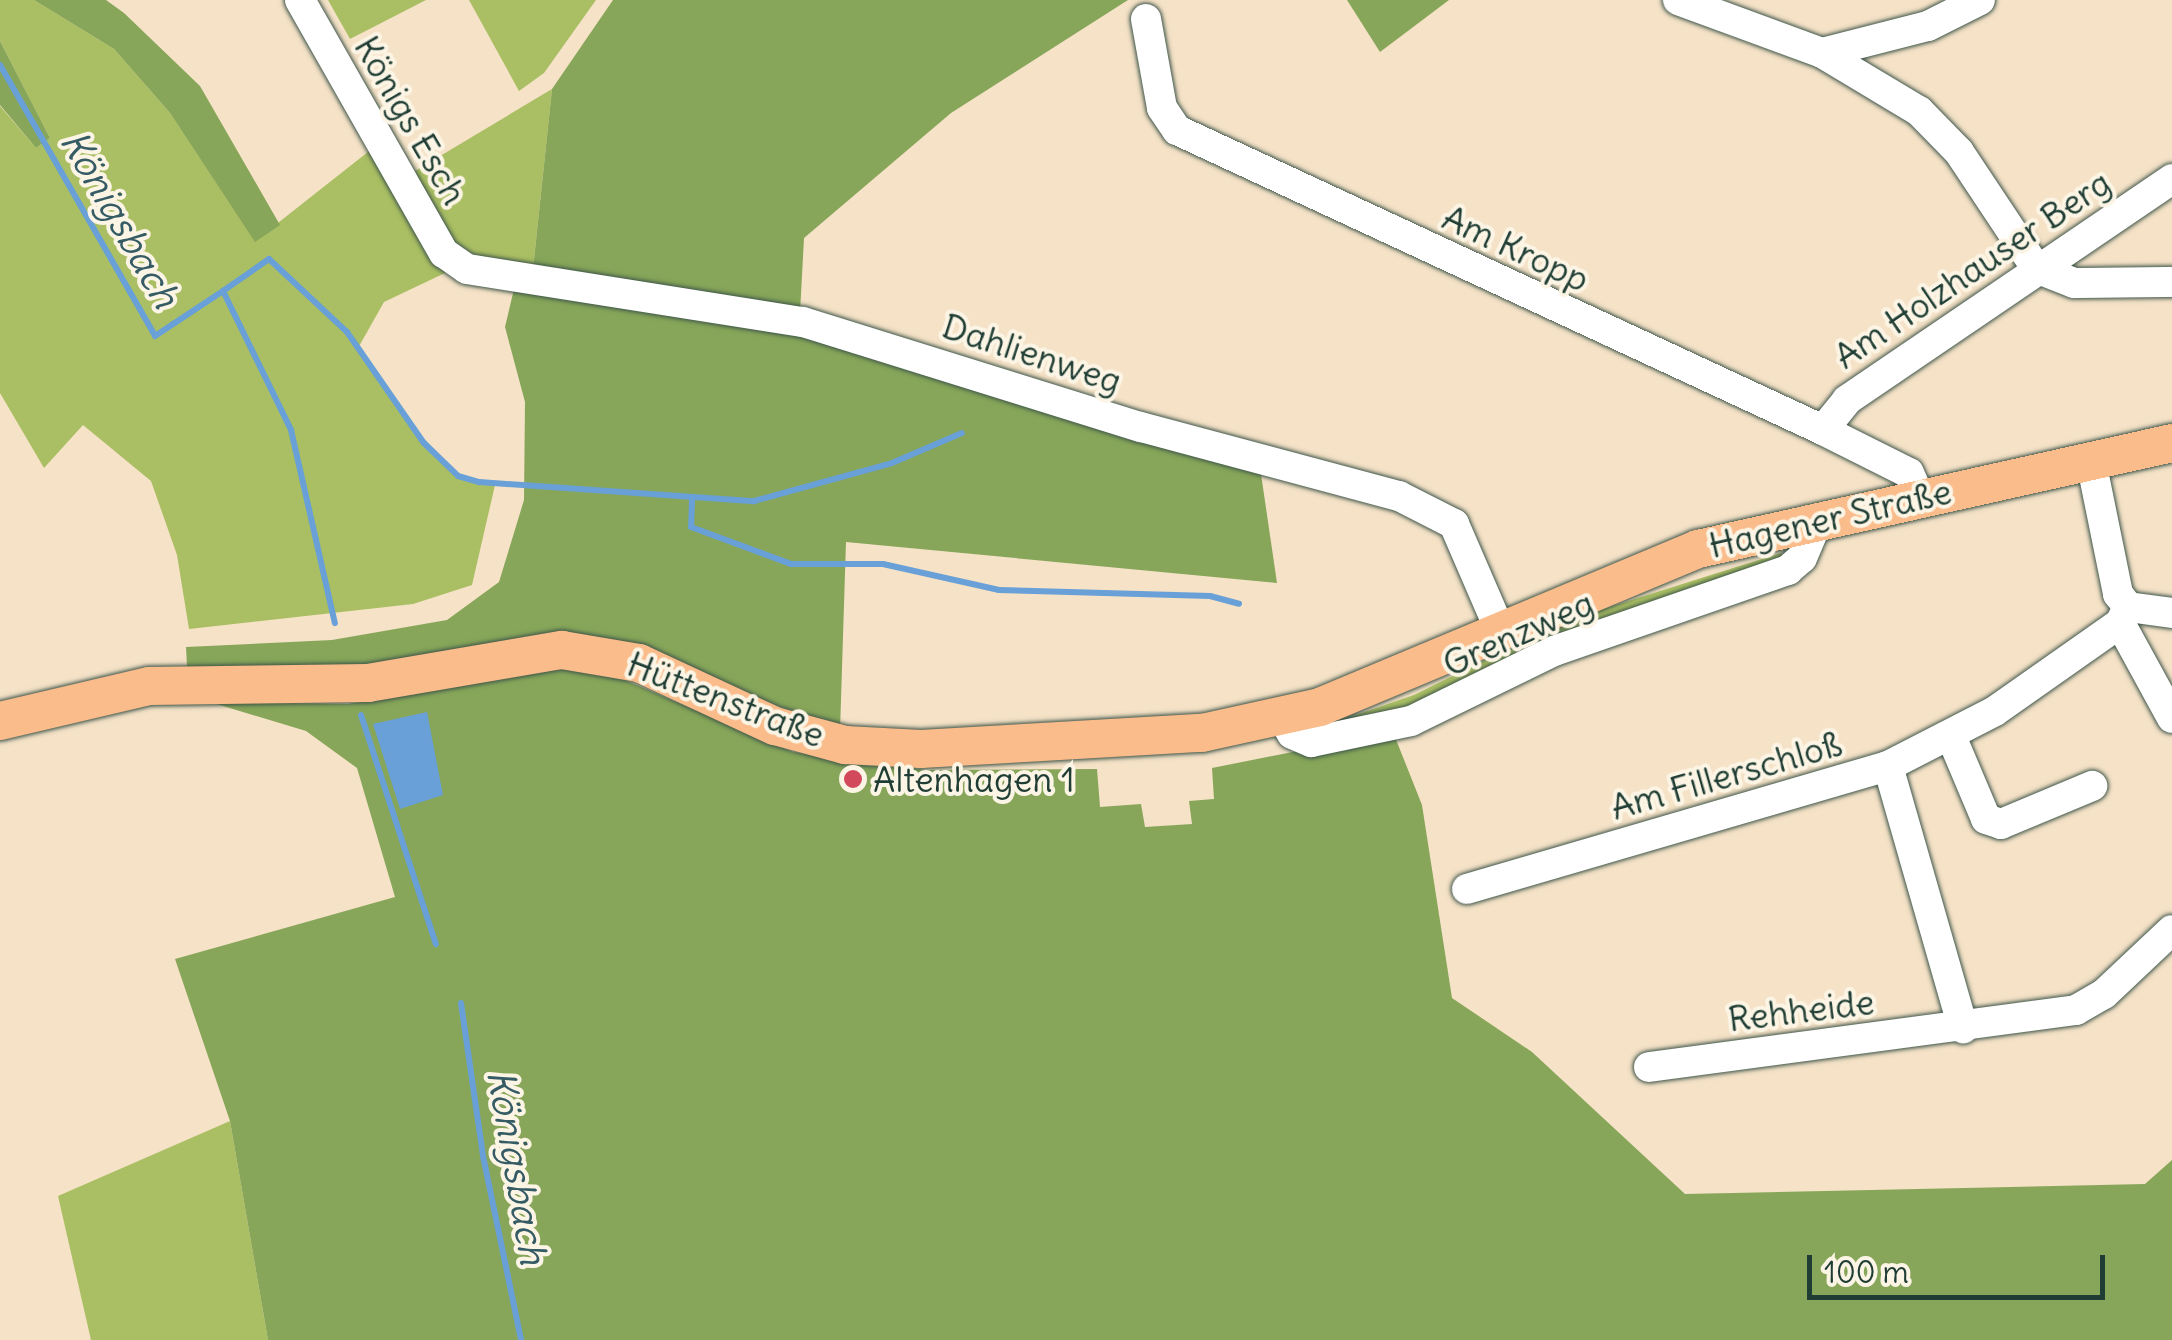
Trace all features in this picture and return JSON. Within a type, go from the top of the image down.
[{"type":"main road","name":"Hagener Straße","points":[[1499,628],[1644,567],[1819,518],[2172,444]]},
{"type":"main road","name":"Hüttenstraße","points":[[0,722],[149,686],[368,683],[562,650],[638,662],[775,726],[865,747],[1152,738],[1283,718],[1499,628]]},
{"type":"street","name":"Königs Esch","points":[[300,0],[444,253],[467,270]]},
{"type":"street","points":[[1678,0],[1822,54],[1919,111],[1959,152],[2036,268],[2074,283],[2172,282]]},
{"type":"street","points":[[1822,54],[1928,26],[1980,0]]},
{"type":"street","name":"Am Kropp","points":[[1146,19],[1162,108],[1194,140],[1823,430],[1909,473],[1919,496]]},
{"type":"street","name":"Am Holzhauser Berg","points":[[1823,430],[1847,400],[2172,179]]},
{"type":"street","name":"Dahlienweg","points":[[467,270],[803,322],[1141,427],[1399,496],[1454,524],[1499,628]]},
{"type":"street","points":[[2090,461],[2124,615],[2171,716]]},
{"type":"street","name":"Grenzweg","points":[[1283,718],[1292,734],[1311,742],[1411,720],[1554,651],[1788,570],[1802,558],[1819,518]]},
{"type":"street","points":[[2124,615],[2172,613]]},
{"type":"street","name":"Am Fillerschloß","points":[[1467,889],[1888,766],[1951,736],[2124,615]]},
{"type":"street","points":[[1951,736],[1986,819],[2001,824],[2092,786]]},
{"type":"street","points":[[1888,766],[1963,1028]]},
{"type":"street","name":"Rehheide","points":[[1649,1067],[2076,1010],[2104,994],[2172,930]]},
{"type":"green space","points":[[0,0],[34,0],[114,49],[170,113],[255,241],[373,148],[447,272],[384,302],[358,348],[424,443],[458,476],[495,485],[472,585],[413,604],[189,629],[177,555],[151,481],[83,425],[44,468],[0,393],[0,106],[36,148],[50,138],[0,41]]},
{"type":"green space","points":[[34,0],[106,0],[124,13],[200,86],[280,225],[255,242],[170,113],[114,49]]},
{"type":"green space","points":[[328,0],[426,0],[350,39]]},
{"type":"green space","points":[[469,0],[596,0],[544,73],[519,91]]},
{"type":"green space","points":[[613,0],[1128,0],[951,113],[804,238],[800,313],[533,269],[552,89]]},
{"type":"green space","points":[[1347,0],[1449,0],[1380,52]]},
{"type":"green space","points":[[0,41],[50,138],[36,148],[0,105]]},
{"type":"green space","points":[[552,89],[533,269],[473,254],[447,238],[415,171]]},
{"type":"green space","points":[[514,289],[766,323],[1261,474],[1277,583],[846,542],[840,731],[640,650],[411,664],[187,667],[186,647],[332,640],[447,620],[499,582],[524,500],[525,402],[505,327]]},
{"type":"green space","points":[[1781,553],[1784,560],[1417,704],[1330,730],[1324,726],[1414,695],[1562,622]]},
{"type":"green space","points":[[582,669],[613,675],[793,752],[926,770],[1097,769],[1100,807],[1141,804],[1145,827],[1192,824],[1189,801],[1214,799],[1212,768],[1393,732],[1422,805],[1452,998],[1532,1052],[1685,1194],[2145,1184],[2172,1160],[2172,1340],[268,1340],[230,1121],[175,959],[395,897],[357,768],[306,731],[210,702],[348,704],[538,670]]},
{"type":"green space","points":[[230,1121],[268,1340],[91,1340],[58,1196]]},
{"type":"water","points":[[427,712],[443,795],[400,809],[373,724]]},
{"type":"waterway","name":"Königsbach","points":[[0,65],[155,336],[223,291],[291,430],[335,623]]},
{"type":"waterway","points":[[223,291],[269,259],[347,332],[424,443],[458,476],[479,482],[754,501],[892,463],[962,433]]},
{"type":"waterway","points":[[692,501],[691,527],[791,564],[883,564],[999,590],[1210,596],[1239,604]]},
{"type":"waterway","name":"Königsbach","points":[[361,715],[436,944]]},
{"type":"waterway","name":"Königsbach","points":[[461,1003],[483,1156],[521,1340]]},
{"type":"place","name":"Altenhagen 1","points":[[853,779]]}]
